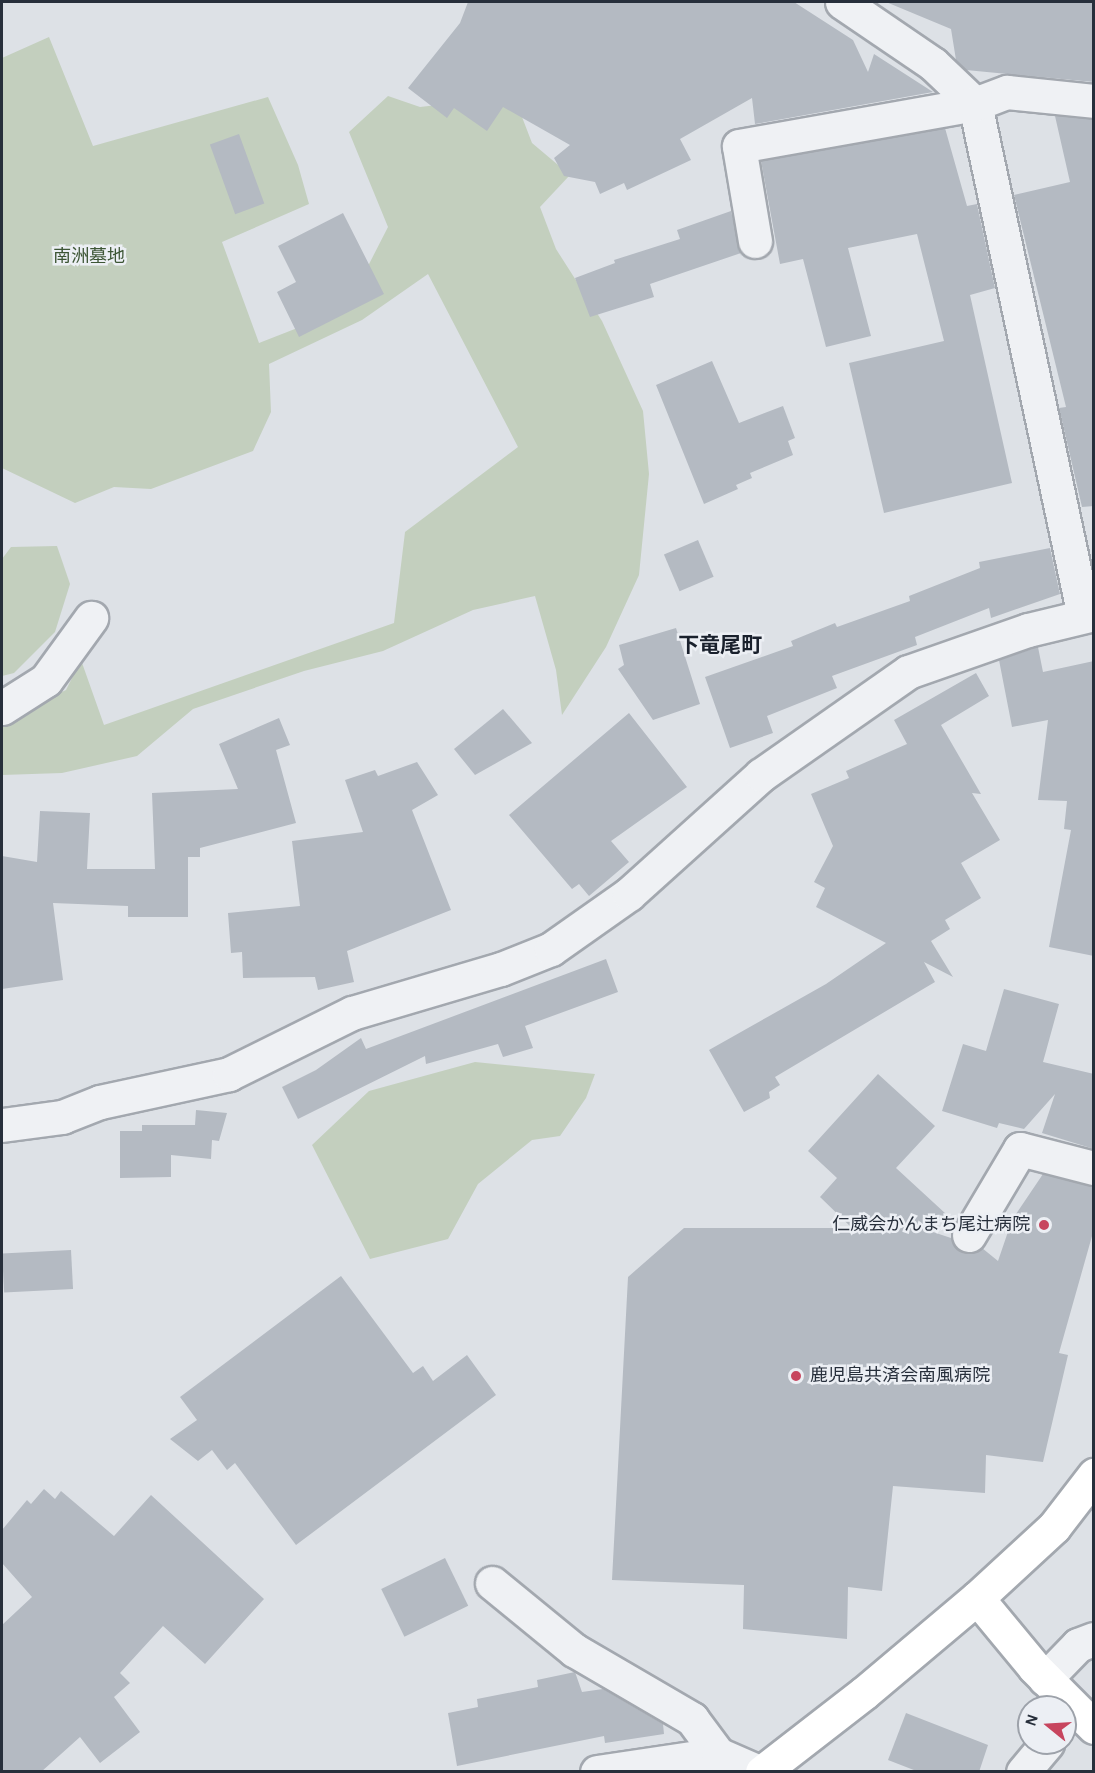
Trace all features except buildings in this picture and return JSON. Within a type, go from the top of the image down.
[{"type":"street","points":[[2,1125],[62,1117],[100,1102],[229,1074],[352,1013],[501,969],[551,949],[629,894],[761,775],[908,672],[955,653],[1089,615],[975,104],[933,64],[842,2]]},
{"type":"street","points":[[755,241],[739,146],[975,104],[1007,92],[1094,101]]},
{"type":"street","points":[[2,708],[46,680],[91,618]]},
{"type":"street","points":[[969,1235],[1020,1149],[1094,1168]]},
{"type":"street","points":[[492,1583],[574,1650],[692,1719],[718,1754],[760,1772],[864,1693],[977,1598],[1054,1527],[1094,1475]]},
{"type":"street","points":[[977,1598],[1080,1723]]},
{"type":"street","points":[[1045,1678],[1078,1645],[1094,1639]]},
{"type":"street","points":[[597,1772],[718,1754]]},
{"type":"street","points":[[1023,1772],[1033,1755]]},
{"type":"green space","name":"南洲墓地","points":[[49,37],[93,146],[268,97],[298,165],[309,204],[222,242],[259,343],[346,309],[388,227],[349,132],[388,96],[420,107],[472,101],[517,104],[532,143],[570,175],[540,207],[556,249],[602,321],[643,411],[649,474],[639,575],[606,647],[562,715],[556,670],[535,596],[473,610],[383,651],[304,671],[193,709],[137,756],[62,773],[2,775],[2,721],[66,690],[81,660],[104,725],[394,623],[405,532],[518,447],[428,274],[362,320],[269,364],[271,412],[253,451],[151,489],[114,487],[75,503],[2,468],[2,58]]},
{"type":"green space","points":[[57,546],[70,584],[55,632],[14,673],[2,676],[2,559],[11,547]]},
{"type":"green space","points":[[475,1062],[595,1074],[586,1098],[560,1136],[532,1140],[478,1184],[448,1239],[370,1259],[312,1145],[369,1091]]},
{"type":"place","name":"仁威会かんまち尾辻病院","points":[[1044,1225]]},
{"type":"place","name":"鹿児島共済会南風病院","points":[[796,1376]]},
{"type":"district","name":"下竜尾町","points":[[720,646]]}]
